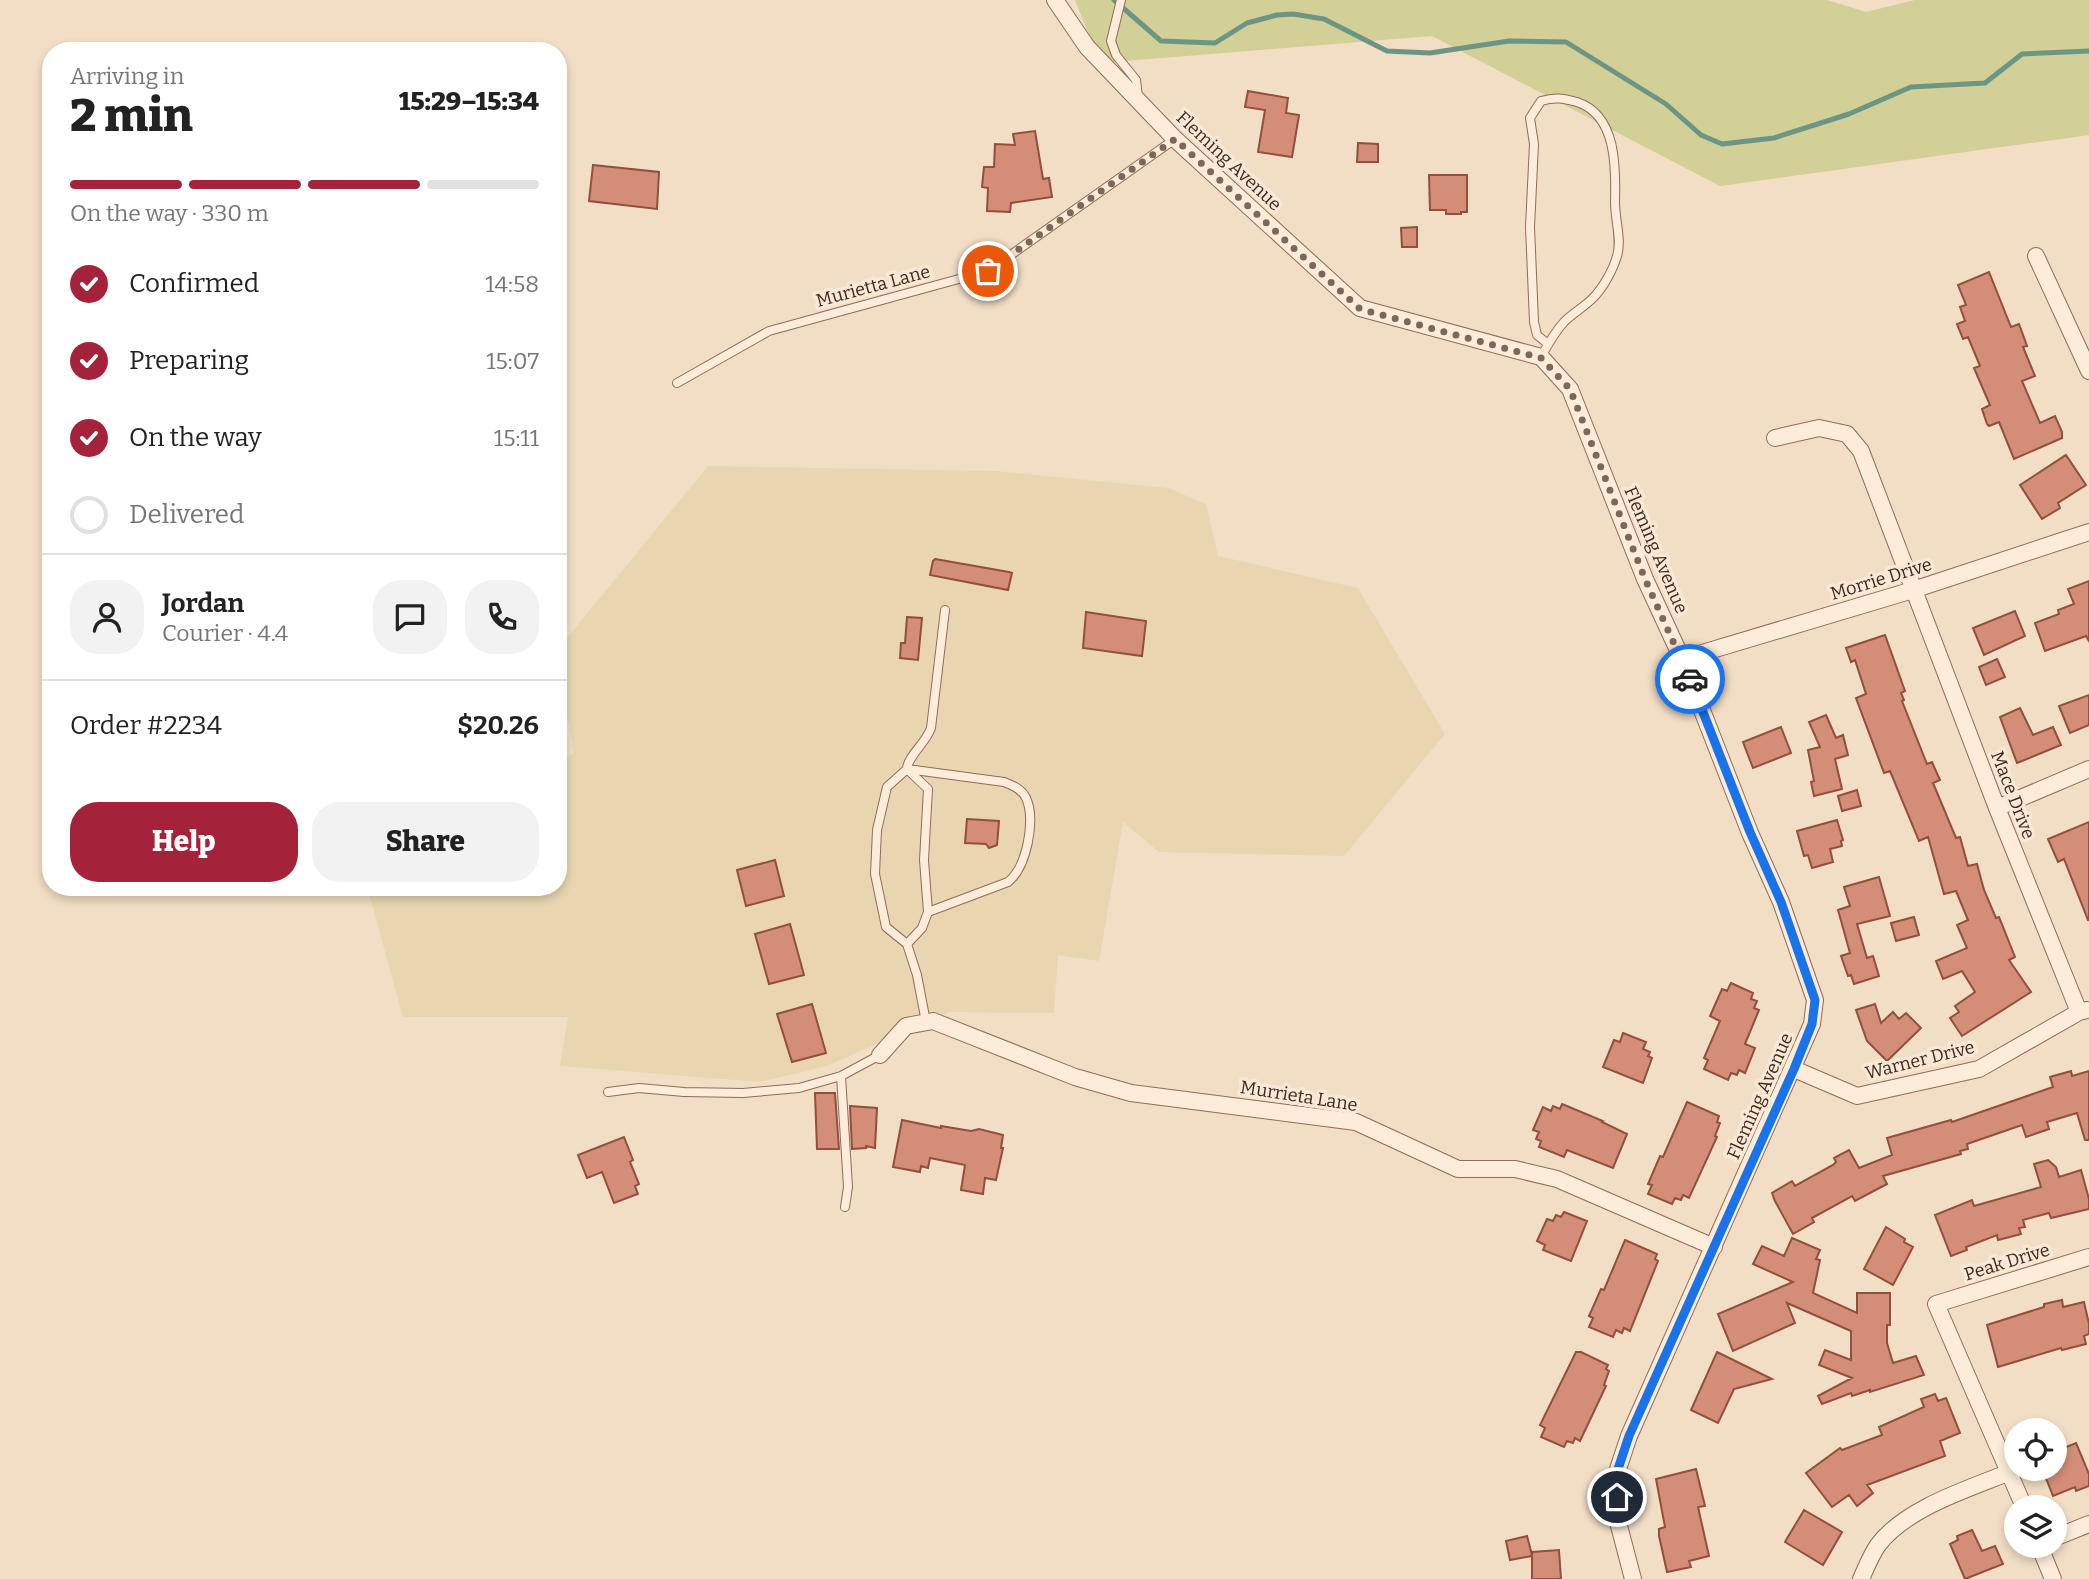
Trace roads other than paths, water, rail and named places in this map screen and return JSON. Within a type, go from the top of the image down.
[{"type":"street","name":"Fleming Avenue","points":[[1052,2],[1087,47],[1175,139],[1360,309],[1545,351],[1570,389],[1645,579],[1682,659],[1750,832],[1781,902],[1815,1000],[1812,1024],[1629,1436],[1617,1472],[1618,1522],[1633,1579]]},
{"type":"street","points":[[2036,256],[2089,371]]},
{"type":"street","name":"Mace Drive","points":[[1774,438],[1819,428],[1847,434],[1861,451],[1997,808],[2084,1011]]},
{"type":"street","name":"Morrie Drive","points":[[1682,659],[1913,590],[2089,532]]},
{"type":"street","points":[[1997,808],[2089,769]]},
{"type":"street","name":"Warner Drive","points":[[1794,1069],[1857,1096],[1979,1069],[2084,1011]]},
{"type":"street","name":"Murrieta Lane","points":[[926,1022],[933,1021],[1075,1077],[1131,1093],[1356,1122],[1458,1168],[1515,1169],[1557,1179],[1714,1247]]},
{"type":"street","points":[[880,1055],[906,1026],[926,1022]]},
{"type":"street","name":"Peak Drive","points":[[2004,1458],[1936,1304],[2089,1257]]},
{"type":"street","points":[[1861,1579],[1878,1545],[1903,1520],[2004,1475]]},
{"type":"street","points":[[2067,1533],[2089,1524]]},
{"type":"street","points":[[2044,1558],[2053,1579]]},
{"type":"lane","points":[[1121,0],[1111,41],[1116,55],[1136,80],[1138,100]]},
{"type":"lane","points":[[1558,96],[1590,106],[1599,115],[1607,132],[1617,189],[1615,202],[1618,254],[1595,296],[1563,323],[1545,351],[1534,322],[1530,227],[1534,144],[1530,118],[1541,101],[1558,96]]},
{"type":"lane","name":"Murietta Lane","points":[[677,383],[769,331],[988,271],[1175,139]]},
{"type":"lane","points":[[926,1022],[917,975],[907,944],[887,927],[875,874],[877,830],[887,787],[907,769],[908,761],[924,744],[931,729],[945,610]]},
{"type":"lane","points":[[907,769],[928,789],[924,860],[928,912],[922,928],[907,944]]},
{"type":"lane","points":[[907,769],[1004,782],[1016,787],[1026,796],[1029,813],[1028,842],[1023,861],[1013,878],[1002,885],[928,912]]},
{"type":"lane","points":[[608,1093],[639,1088],[743,1093],[799,1088],[841,1076],[880,1055]]},
{"type":"lane","points":[[841,1076],[849,1187],[845,1207]]},
{"type":"waterway","points":[[1114,0],[1161,41],[1215,43],[1247,23],[1293,14],[1324,19],[1387,51],[1430,53],[1509,41],[1566,42],[1666,104],[1701,135],[1722,144],[1774,138],[1849,114],[1911,87],[1985,83],[2022,54],[2089,51]]}]
